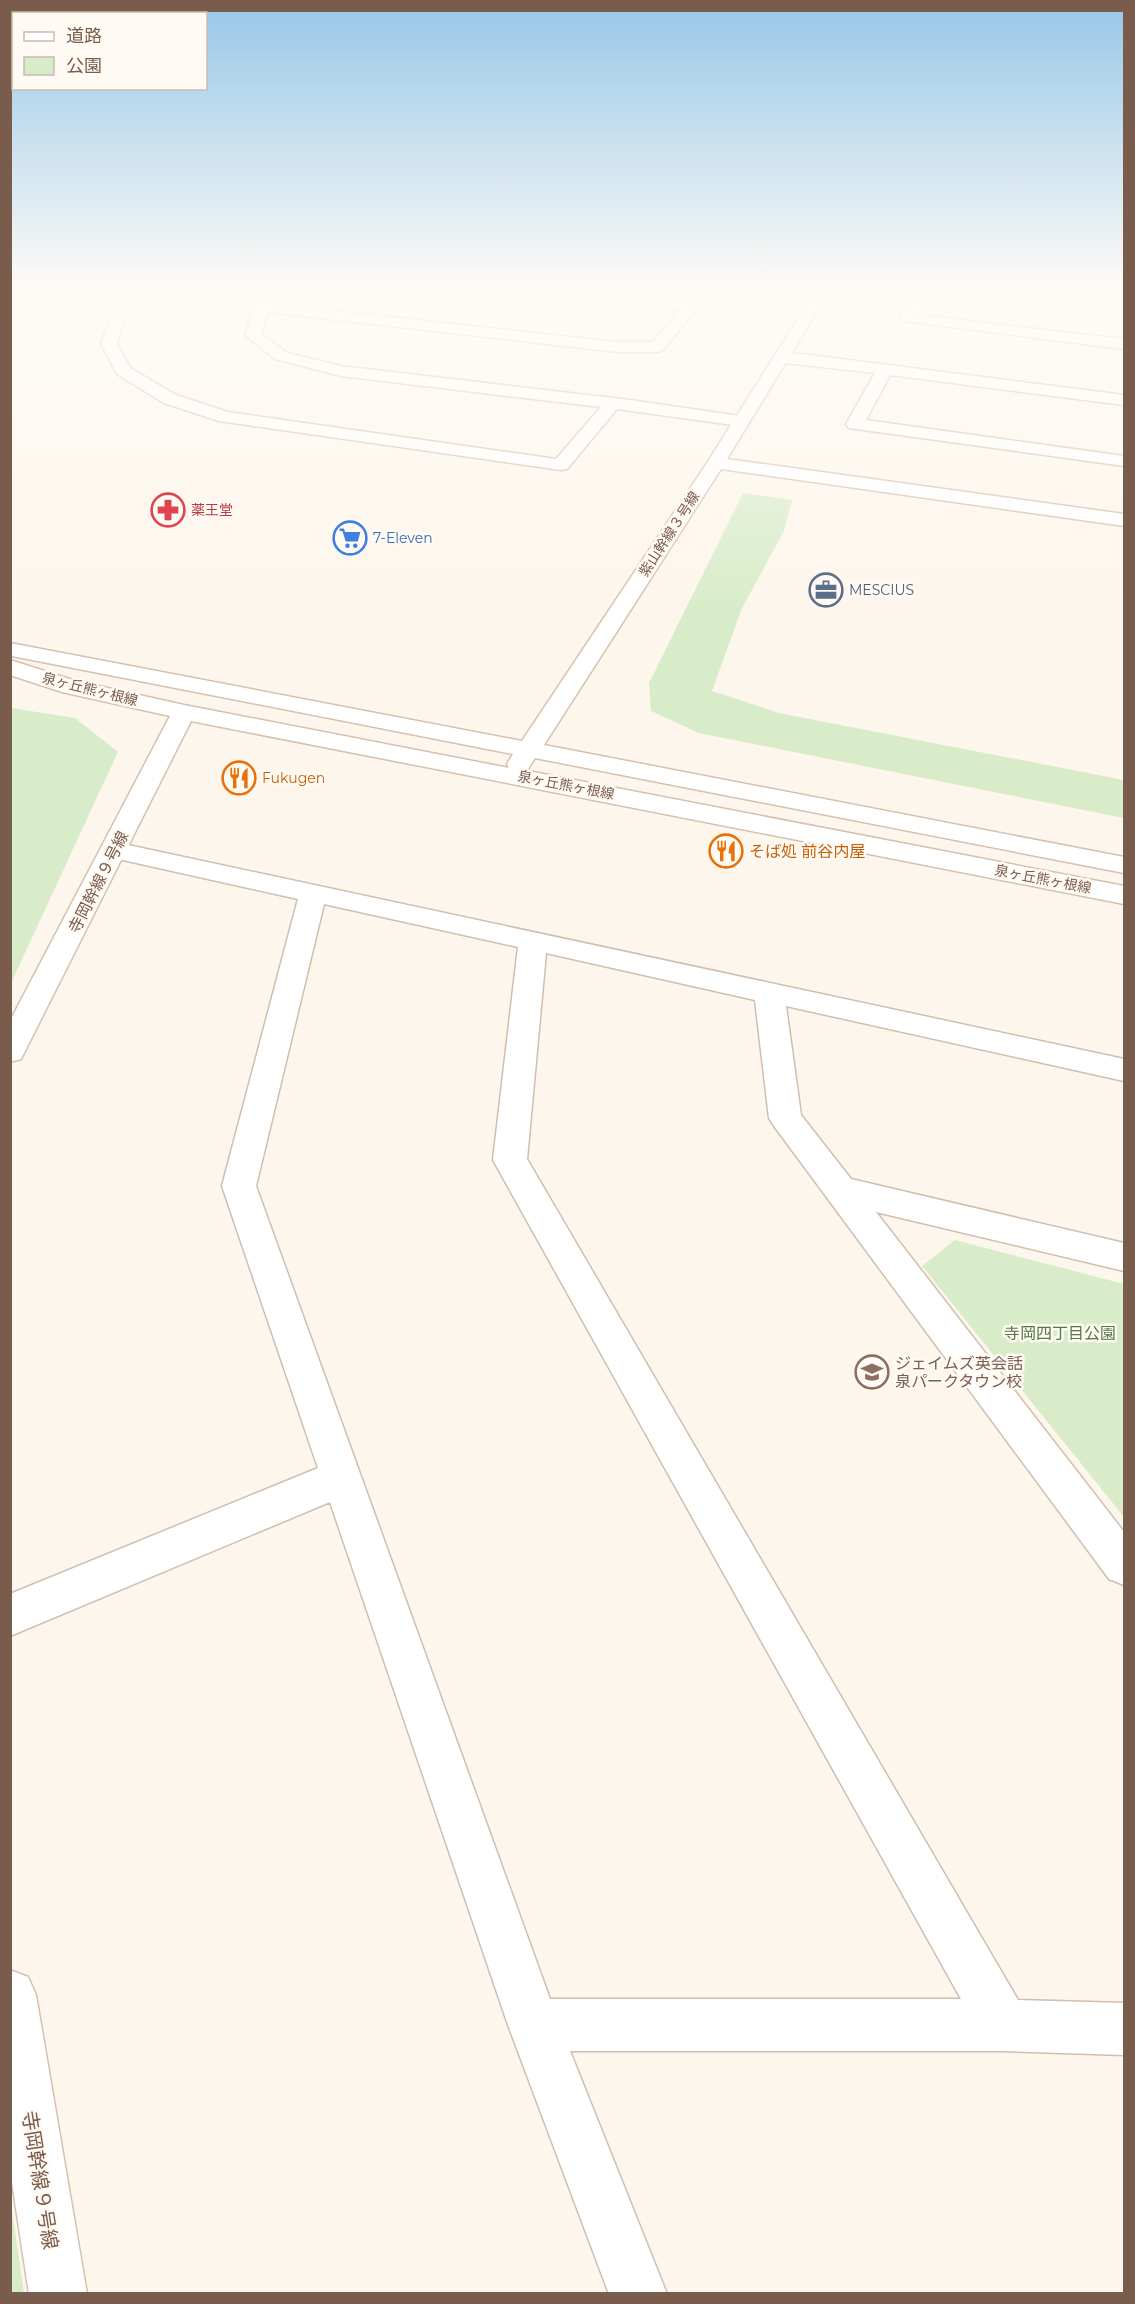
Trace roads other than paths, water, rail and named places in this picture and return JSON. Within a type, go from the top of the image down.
[{"type":"street","points":[[168,398],[225,417],[561,465],[613,403]]},
{"type":"street","points":[[566,398],[740,421]]},
{"type":"street","name":"紫山幹線３号線","points":[[511,775],[716,463],[756,398]]},
{"type":"street","points":[[869,398],[855,424],[1125,461]]},
{"type":"street","points":[[1106,398],[1125,400]]},
{"type":"street","points":[[716,463],[1125,520]]},
{"type":"street","name":"泉ヶ丘熊ヶ根線","points":[[10,649],[1125,865]]},
{"type":"street","name":"泉ヶ丘熊ヶ根線","points":[[10,667],[70,687],[184,712],[1125,895]]},
{"type":"street","points":[[10,677],[70,687]]},
{"type":"street","name":"寺岡幹線９号線","points":[[10,1051],[184,712]]},
{"type":"street","points":[[114,850],[1125,1070]]},
{"type":"street","points":[[313,894],[239,1186],[534,2025],[638,2294]]},
{"type":"street","points":[[532,941],[510,1160],[1004,2025]]},
{"type":"street","points":[[769,993],[785,1118],[1125,1565]]},
{"type":"street","points":[[840,1190],[1125,1257]]},
{"type":"street","points":[[10,1615],[341,1478]]},
{"type":"street","name":"寺岡幹線９号線","points":[[10,1995],[58,2294]]},
{"type":"street","points":[[534,2025],[1004,2025],[1125,2029]]},
{"type":"place","name":"薬王堂","points":[[168,510]]},
{"type":"place","name":"7-Eleven","points":[[350,538]]},
{"type":"place","name":"MESCIUS","points":[[826,590]]},
{"type":"place","name":"Fukugen","points":[[239,778]]},
{"type":"place","name":"そば処 前谷内屋","points":[[726,851]]},
{"type":"place","name":"ジェイムズ英会話 泉パークタウン校","points":[[872,1372]]},
{"type":"park label","name":"寺岡四丁目公園","points":[[1060,1333]]}]
